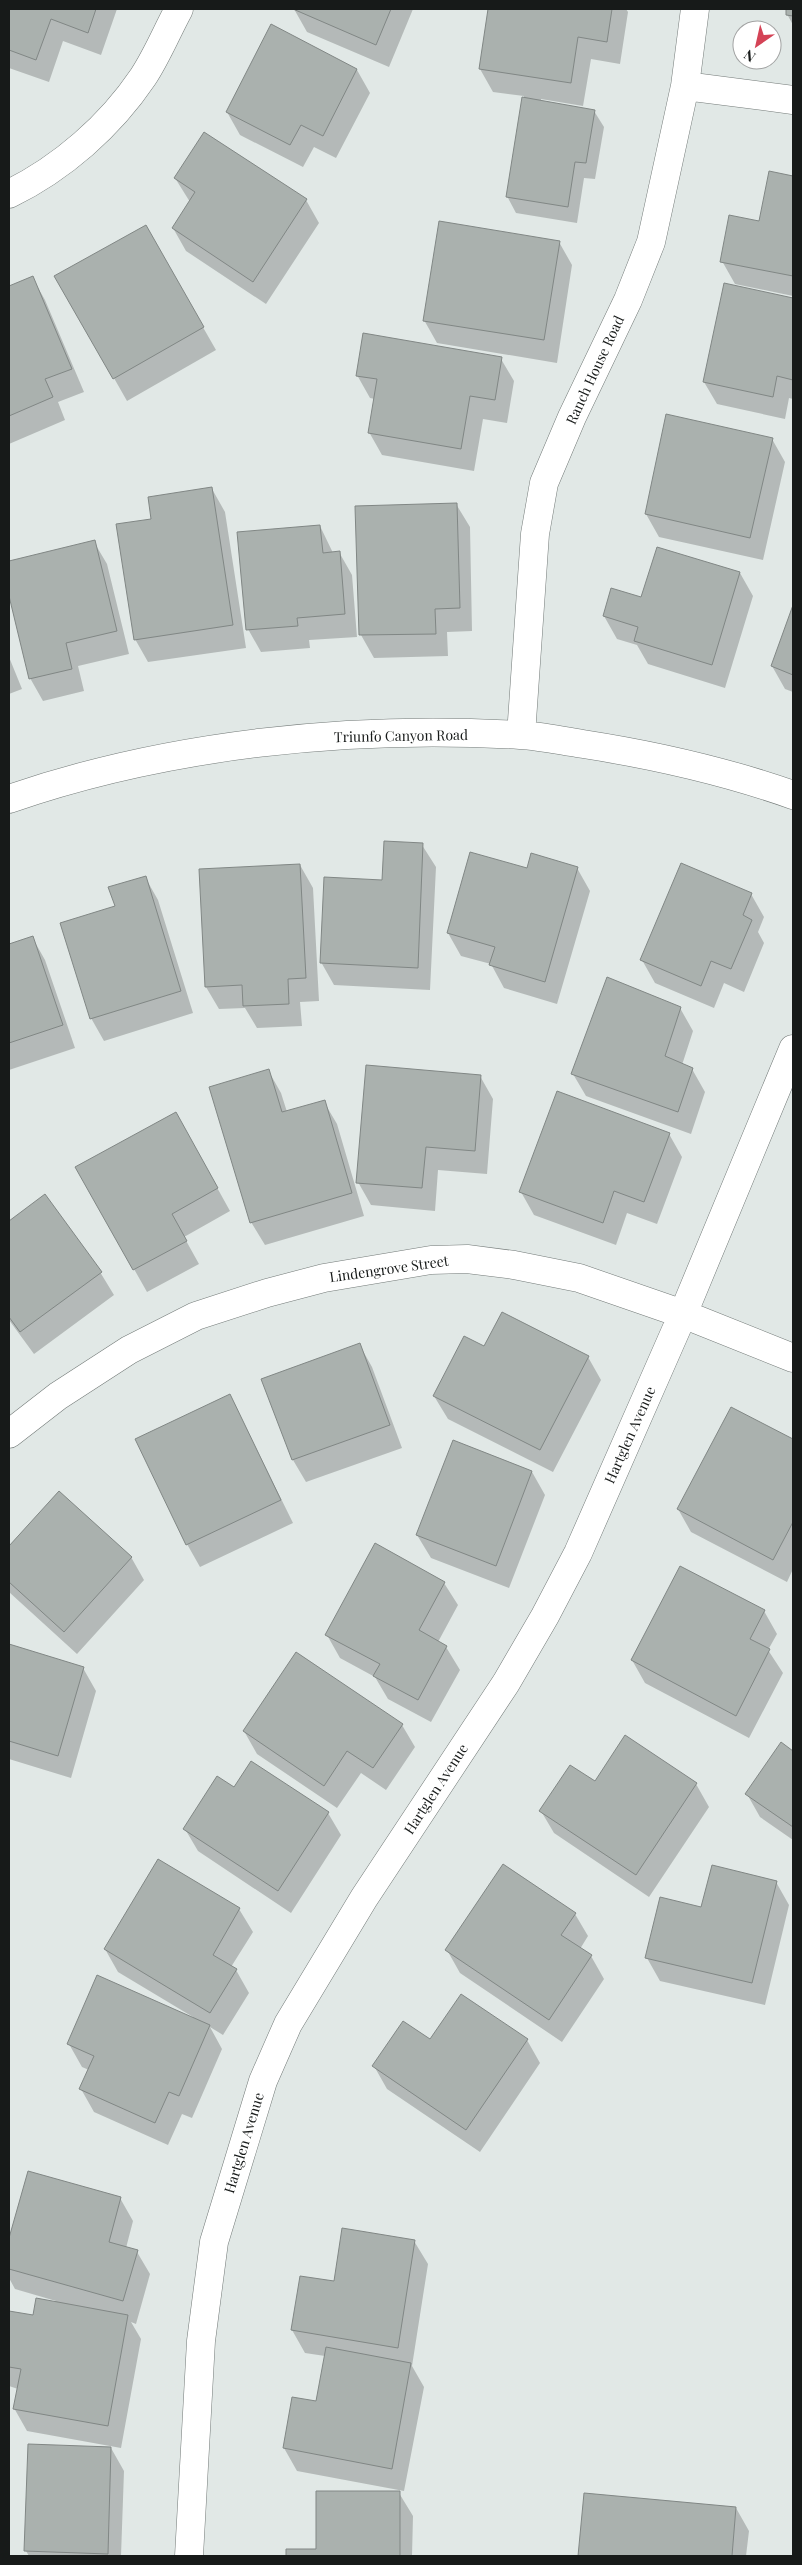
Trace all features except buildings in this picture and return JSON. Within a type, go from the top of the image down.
[{"type":"street","points":[[9,194],[30,184],[93,137],[143,77],[179,9]]},
{"type":"street","name":"Ranch House Road","points":[[521,735],[535,534],[544,482],[572,417],[628,300],[651,242],[685,86],[695,9]]},
{"type":"street","points":[[685,86],[793,100]]},
{"type":"street","name":"Triunfo Canyon Road","points":[[9,799],[39,788],[164,758],[277,741],[394,734],[521,735],[648,754],[793,795]]},
{"type":"street","name":"Hartglen Avenue","points":[[189,2556],[201,2340],[214,2242],[246,2131],[264,2080],[288,2024],[364,1898],[506,1683],[545,1616],[578,1553],[683,1314],[793,1049]]},
{"type":"street","name":"Lindengrove Street","points":[[9,1434],[58,1396],[129,1350],[196,1316],[267,1293],[324,1278],[431,1260],[467,1259],[514,1264],[579,1278],[683,1314],[793,1358]]}]
